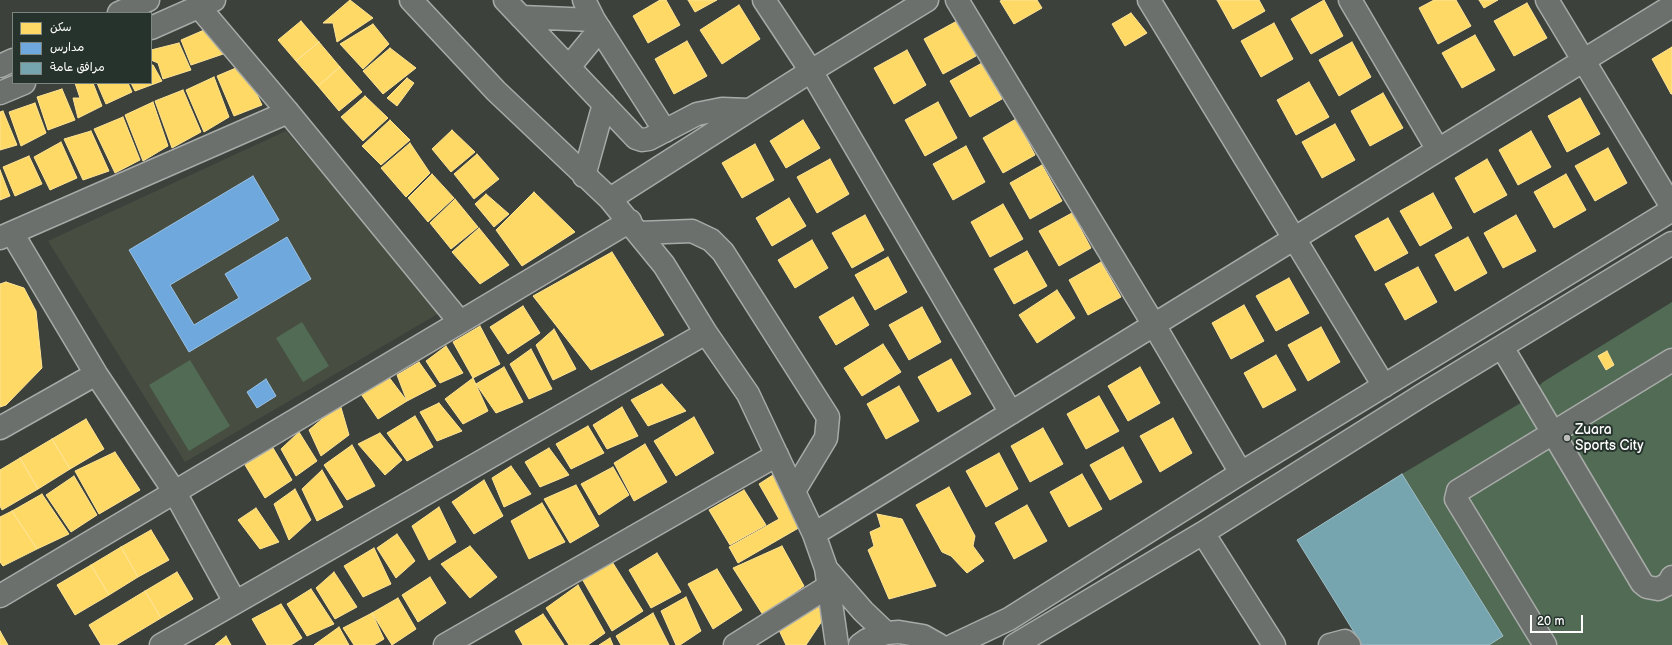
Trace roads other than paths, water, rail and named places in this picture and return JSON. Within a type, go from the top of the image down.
[{"type":"street","points":[[121,12],[148,0]]},
{"type":"street","points":[[411,0],[496,92],[610,199],[664,265],[706,333],[748,394],[814,534],[831,579],[837,645]]},
{"type":"street","points":[[584,0],[597,25],[665,131]]},
{"type":"street","points":[[764,0],[811,71],[1011,413]]},
{"type":"street","points":[[610,199],[811,71],[927,0]]},
{"type":"street","points":[[957,0],[1154,325],[1241,473]]},
{"type":"street","points":[[1149,0],[1384,386]]},
{"type":"street","points":[[1350,0],[1438,150]]},
{"type":"street","points":[[1547,0],[1672,206]]},
{"type":"street","points":[[152,28],[207,4],[288,112],[460,322]]},
{"type":"street","points":[[513,6],[597,25]]},
{"type":"street","points":[[513,6],[636,138],[642,140],[649,139],[697,114],[722,110],[749,110]]},
{"type":"street","points":[[814,534],[1672,6]]},
{"type":"street","points":[[569,67],[597,25]]},
{"type":"street","points":[[0,66],[12,60]]},
{"type":"street","points":[[0,93],[22,84]]},
{"type":"street","points":[[584,176],[604,104]]},
{"type":"street","points":[[235,602],[174,491],[6,235],[288,112]]},
{"type":"street","points":[[954,645],[1010,619],[1241,473],[1672,210]]},
{"type":"street","points":[[0,596],[460,322],[634,227],[692,231],[711,240],[723,252],[828,417],[826,438],[794,491]]},
{"type":"street","points":[[1015,645],[1203,533],[1672,243]]},
{"type":"street","points":[[161,645],[706,333]]},
{"type":"street","points":[[1502,347],[1642,583],[1647,587],[1658,589],[1668,584],[1672,577]]},
{"type":"street","points":[[1545,645],[1456,499],[1458,491],[1672,360]]},
{"type":"street","points":[[0,428],[96,374]]},
{"type":"street","points":[[445,645],[474,638],[777,454]]},
{"type":"street","points":[[1203,533],[1274,645]]},
{"type":"street","points":[[831,579],[886,633]]},
{"type":"street","points":[[735,645],[831,579]]},
{"type":"street","points":[[860,645],[867,640],[886,633],[911,632],[924,636],[940,645]]},
{"type":"street","points":[[1330,645],[1346,641],[1349,645]]},
{"type":"place","name":"Zuara Sports City","points":[[1567,438]]}]
